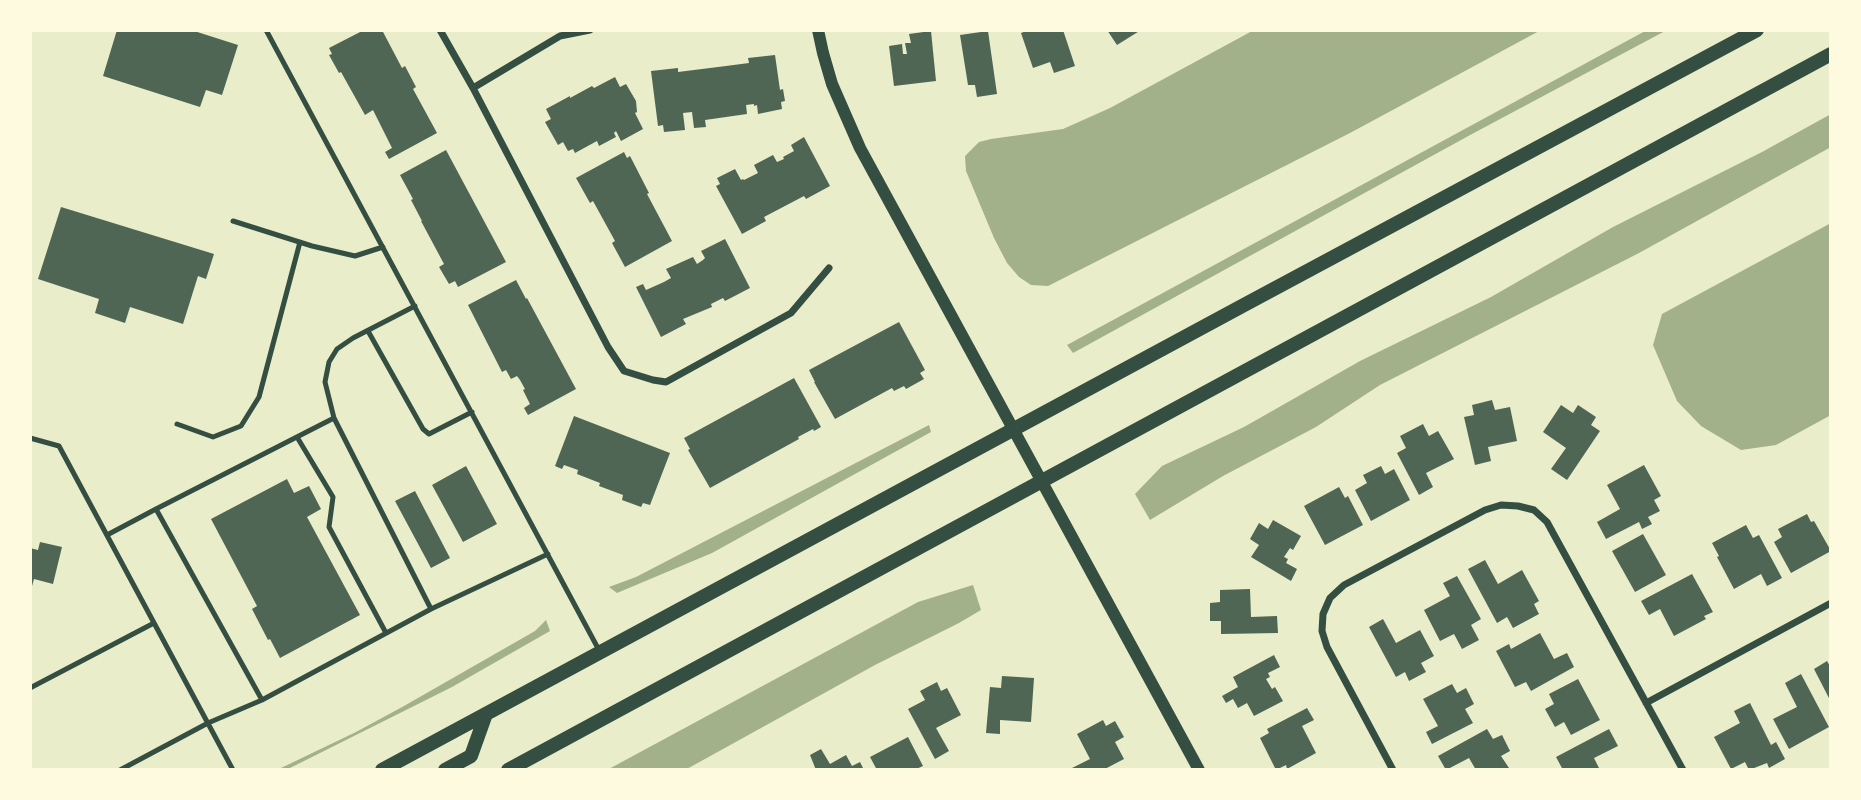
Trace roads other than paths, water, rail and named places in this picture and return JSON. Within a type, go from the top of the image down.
[{"type":"main road","points":[[382,770],[1757,30]]},
{"type":"main road","points":[[508,770],[1831,54]]},
{"type":"main road","points":[[445,770],[471,756],[486,714]]},
{"type":"street","points":[[440,30],[608,347],[624,371],[666,382],[791,313],[829,268]]},
{"type":"street","points":[[473,88],[560,36],[590,30]]},
{"type":"street","points":[[818,30],[828,72],[860,148],[1199,770]]},
{"type":"street","points":[[1394,770],[1327,647],[1322,631],[1323,614],[1331,598],[1344,585],[1485,510],[1501,505],[1534,510],[1548,522],[1683,770]]},
{"type":"street","points":[[1646,703],[1831,603]]},
{"type":"lane","points":[[266,30],[600,652]]},
{"type":"lane","points":[[233,221],[355,256],[383,247]]},
{"type":"lane","points":[[177,424],[213,437],[241,426],[259,397],[300,242]]},
{"type":"lane","points":[[415,306],[337,349],[329,362],[325,382],[334,418],[431,609]]},
{"type":"lane","points":[[368,331],[423,429],[429,434],[472,412]]},
{"type":"lane","points":[[107,535],[334,418]]},
{"type":"lane","points":[[298,437],[333,497],[329,527],[386,633]]},
{"type":"lane","points":[[30,438],[60,446],[233,770]]},
{"type":"lane","points":[[156,509],[262,700]]},
{"type":"lane","points":[[120,770],[208,723],[262,700],[431,609],[548,554]]},
{"type":"lane","points":[[30,688],[154,623]]}]
